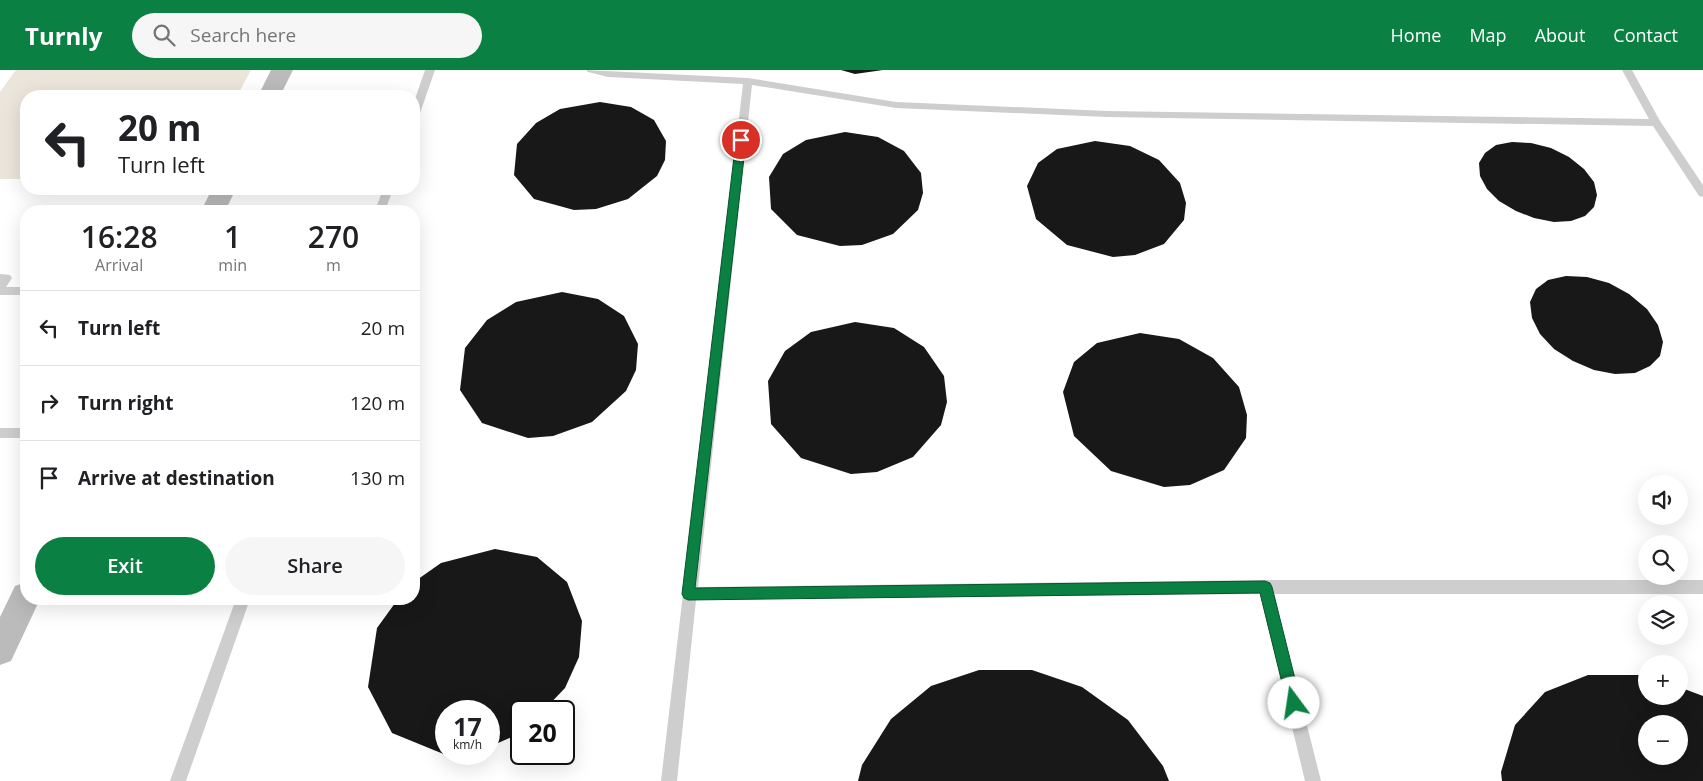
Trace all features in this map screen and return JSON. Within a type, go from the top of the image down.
[{"type":"street","points":[[272,90],[282,70]]},
{"type":"street","points":[[0,650],[22,605]]},
{"type":"lane","points":[[420,99],[430,70]]},
{"type":"lane","points":[[591,70],[608,74],[748,81],[896,106],[1107,114],[1656,123]]},
{"type":"lane","points":[[1627,70],[1656,123],[1703,193]]},
{"type":"lane","points":[[669,781],[688,594],[748,81]]},
{"type":"lane","points":[[0,278],[6,278],[0,289],[20,291]]},
{"type":"lane","points":[[0,433],[20,433]]},
{"type":"lane","points":[[688,594],[1265,587],[1703,587]]},
{"type":"lane","points":[[1265,587],[1313,781]]},
{"type":"lane","points":[[178,781],[241,605]]},
{"type":"shaded area","points":[[16,70],[251,70],[240,90],[20,90],[20,179],[0,179],[0,92]]},
{"type":"building","points":[[841,70],[883,70],[855,74]]},
{"type":"building","points":[[600,102],[631,107],[654,120],[666,141],[665,160],[657,176],[628,199],[596,209],[574,210],[534,199],[514,175],[517,144],[536,123],[560,109]]},
{"type":"building","points":[[845,132],[878,137],[904,151],[921,173],[923,193],[918,210],[893,234],[862,245],[840,246],[797,235],[771,209],[769,177],[783,154],[806,140]]},
{"type":"building","points":[[1095,141],[1130,146],[1159,160],[1180,183],[1186,203],[1184,220],[1164,244],[1135,255],[1113,257],[1067,245],[1036,219],[1027,186],[1038,163],[1057,149]]},
{"type":"building","points":[[1512,142],[1531,143],[1551,148],[1569,157],[1584,169],[1594,182],[1597,195],[1594,207],[1585,216],[1571,221],[1554,222],[1534,218],[1516,211],[1499,201],[1487,189],[1480,176],[1479,163],[1485,153],[1496,145]]},
{"type":"building","points":[[1566,276],[1587,277],[1609,283],[1629,294],[1647,309],[1658,325],[1663,342],[1660,356],[1650,366],[1635,373],[1615,374],[1594,370],[1573,361],[1554,349],[1540,334],[1532,318],[1530,302],[1536,289],[1548,280]]},
{"type":"building","points":[[562,292],[598,299],[624,316],[638,344],[636,370],[626,391],[592,422],[553,436],[528,438],[482,423],[460,390],[465,348],[487,320],[516,302]]},
{"type":"building","points":[[855,322],[894,328],[924,347],[944,376],[947,402],[941,425],[913,457],[877,472],[851,474],[801,458],[771,424],[768,381],[785,351],[811,332]]},
{"type":"building","points":[[1140,333],[1179,339],[1213,358],[1239,387],[1247,415],[1246,438],[1224,470],[1190,485],[1164,487],[1111,471],[1074,436],[1063,392],[1074,362],[1097,343]]},
{"type":"building","points":[[495,549],[537,557],[567,582],[582,621],[579,657],[565,688],[554,700],[510,700],[510,738],[500,742],[500,700],[435,700],[435,751],[392,733],[368,687],[377,628],[394,605],[420,605],[420,578],[441,563]]},
{"type":"building","points":[[979,670],[1032,670],[1082,687],[1128,720],[1163,766],[1169,781],[858,781],[862,765],[891,719],[931,686]]},
{"type":"building","points":[[1588,675],[1638,675],[1638,705],[1688,705],[1688,690],[1703,696],[1703,781],[1502,781],[1501,772],[1515,725],[1545,692]]},
{"type":"route","points":[[741,140],[688,594],[1265,587],[1294,703]]}]
